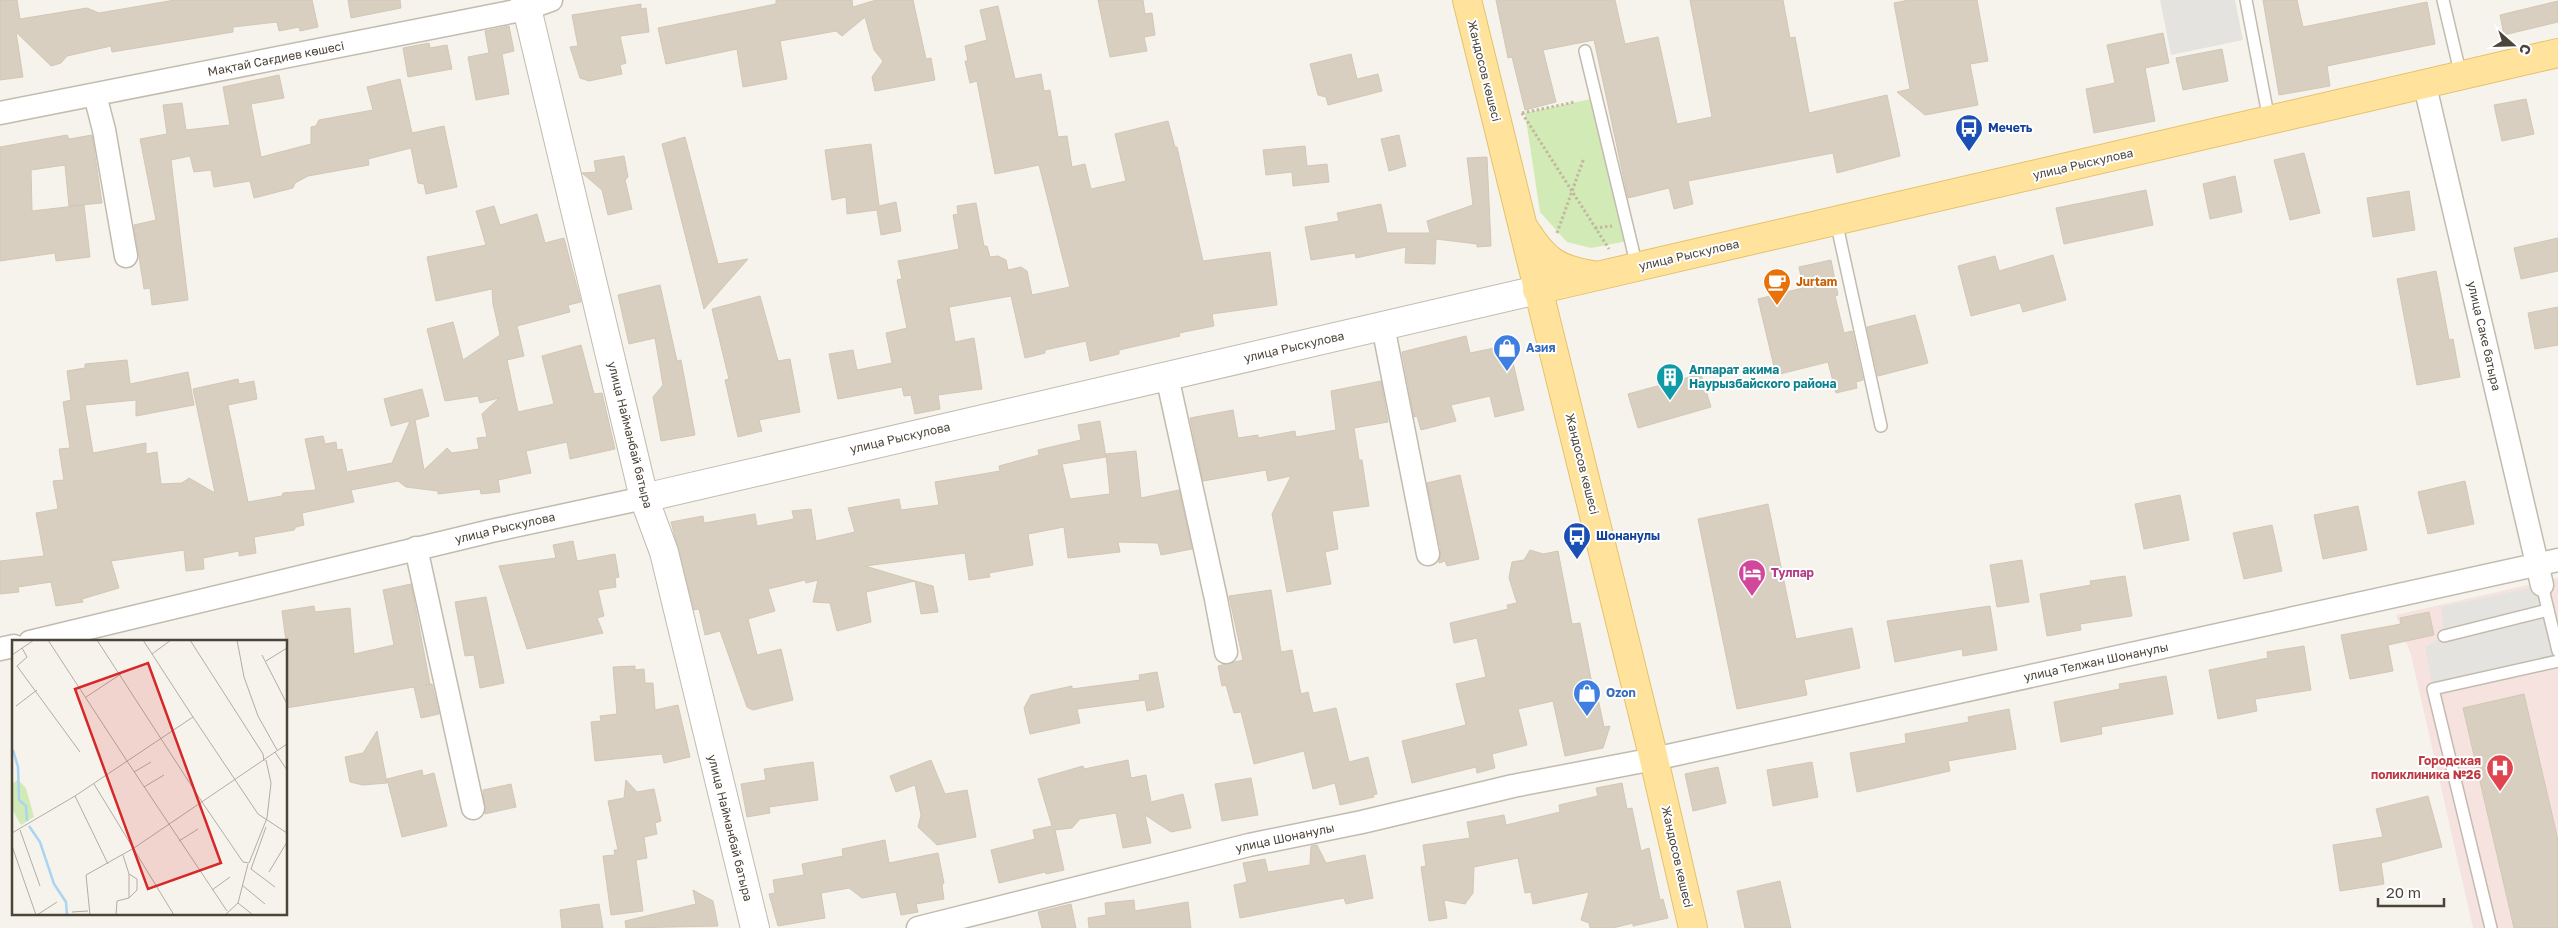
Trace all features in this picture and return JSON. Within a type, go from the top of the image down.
[{"type":"main road","name":"Жандосов көшесі","points":[[1467,0],[1654,759],[1693,928]]},
{"type":"main road","name":"улица Рыскулова","points":[[1537,290],[2425,86],[2558,53]]},
{"type":"main road","points":[[1521,224],[1535,246],[1550,260],[1569,272],[1599,276]]},
{"type":"main road","points":[[1554,354],[1560,309],[1574,289],[1599,276]]},
{"type":"street","name":"Мақтай Сағдиев көшесі","points":[[0,113],[95,95],[534,3]]},
{"type":"street","name":"улица Найманбай батыра","points":[[534,3],[644,498],[664,552],[755,928]]},
{"type":"street","name":"улица Саке батыра","points":[[2425,86],[2546,570]]},
{"type":"street","points":[[95,95],[104,130],[126,256]]},
{"type":"street","name":"улица Рыскулова","points":[[38,640],[416,548],[644,498],[1537,290]]},
{"type":"street","points":[[1383,326],[1428,554]]},
{"type":"street","points":[[1167,376],[1226,652]]},
{"type":"street","points":[[416,548],[473,808]]},
{"type":"street","name":"улица Телжан Шонанулы","points":[[1654,759],[2546,570]]},
{"type":"street","name":"улица Шонанулы","points":[[918,928],[1249,845],[1362,822],[1513,786],[1654,759]]},
{"type":"lane","points":[[2246,0],[2269,122]]},
{"type":"lane","points":[[2443,0],[2462,77]]},
{"type":"lane","points":[[1585,50],[1636,267]]},
{"type":"lane","points":[[1836,221],[1881,426]]},
{"type":"lane","points":[[2546,570],[2548,610],[2558,651]]},
{"type":"lane","points":[[2444,636],[2548,610]]},
{"type":"lane","points":[[2492,928],[2433,689],[2558,661]]},
{"type":"path","points":[[1522,114],[1575,102]]},
{"type":"path","points":[[1519,109],[1609,250]]},
{"type":"path","points":[[1556,236],[1584,158]]},
{"type":"shaded area","points":[[2160,0],[2235,0],[2243,40],[2171,55]]},
{"type":"shaded area","name":"Городская поликлиника №26","points":[[2558,578],[2558,928],[2473,928],[2411,655],[2396,615]]},
{"type":"shaded area","points":[[2542,585],[2558,661],[2433,689],[2425,647],[2444,636],[2441,607]]},
{"type":"green space","points":[[1591,99],[1628,241],[1591,248],[1567,242],[1540,212],[1525,113]]},
{"type":"building","points":[[0,0],[17,0],[20,19],[87,8],[99,13],[175,0],[312,0],[318,27],[300,31],[299,27],[279,31],[277,22],[233,27],[233,32],[112,52],[111,46],[67,56],[61,63],[51,66],[16,32],[23,77],[0,80]]},
{"type":"building","points":[[348,0],[400,0],[401,8],[351,18]]},
{"type":"building","points":[[776,0],[852,0],[853,7],[876,0],[913,0],[926,59],[931,58],[935,80],[875,91],[872,77],[883,61],[874,50],[865,17],[842,36],[836,31],[780,41],[787,79],[743,87],[737,49],[666,64],[658,28],[776,4]]},
{"type":"building","points":[[1098,0],[1143,0],[1145,14],[1152,13],[1155,35],[1144,37],[1147,51],[1110,57]]},
{"type":"building","points":[[1496,0],[1615,0],[1625,44],[1658,37],[1677,124],[1712,117],[1690,0],[1783,0],[1790,38],[1795,37],[1809,113],[1887,95],[1900,156],[1837,173],[1833,153],[1688,181],[1693,204],[1674,209],[1669,188],[1628,198],[1594,40],[1543,50],[1556,102],[1525,110],[1512,57],[1508,58]]},
{"type":"building","points":[[1909,0],[1977,0],[1988,61],[1970,64],[1978,105],[1925,115],[1897,92],[1910,89],[1894,3]]},
{"type":"building","points":[[2263,0],[2297,0],[2303,27],[2427,2],[2435,44],[2327,66],[2330,86],[2279,95]]},
{"type":"building","points":[[2558,1],[2558,22],[2504,35],[2500,15]]},
{"type":"building","points":[[641,4],[641,9],[646,8],[649,32],[620,36],[626,63],[620,65],[622,74],[589,81],[580,78],[570,47],[578,46],[572,15]]},
{"type":"building","points":[[998,6],[1015,79],[1041,74],[1044,91],[1050,90],[1058,137],[1067,136],[1072,167],[1085,164],[1091,189],[1126,181],[1115,134],[1168,121],[1175,147],[1177,147],[1203,261],[1270,252],[1277,305],[1212,314],[1214,326],[1179,333],[1180,336],[1119,350],[1119,354],[1090,361],[1086,341],[1045,350],[1045,353],[1025,358],[1011,296],[949,307],[955,342],[974,338],[982,389],[938,395],[940,409],[915,414],[911,395],[904,396],[902,387],[838,399],[829,354],[853,350],[857,370],[892,363],[886,333],[907,328],[897,280],[902,279],[898,261],[959,249],[953,215],[958,214],[957,206],[976,203],[984,246],[987,246],[990,257],[998,256],[1006,260],[1008,270],[1021,267],[1027,271],[1032,295],[1070,287],[1039,165],[995,174],[977,81],[970,83],[965,61],[968,61],[965,46],[987,40],[980,10]]},
{"type":"building","points":[[509,26],[514,51],[502,54],[509,94],[476,100],[468,57],[489,53],[485,31]]},
{"type":"building","points":[[2163,33],[2169,63],[2145,68],[2155,121],[2094,133],[2086,89],[2115,83],[2107,45]]},
{"type":"building","points":[[429,43],[430,48],[447,45],[452,69],[408,77],[403,48]]},
{"type":"building","points":[[2222,49],[2228,81],[2183,90],[2176,58]]},
{"type":"building","points":[[1351,54],[1357,79],[1378,74],[1382,91],[1328,105],[1326,97],[1318,95],[1310,64]]},
{"type":"building","points":[[279,75],[284,98],[251,104],[261,157],[311,144],[311,127],[316,126],[319,120],[373,110],[367,87],[400,79],[412,133],[444,126],[457,187],[426,194],[424,184],[418,183],[411,148],[368,159],[369,165],[308,176],[295,183],[293,188],[254,198],[250,181],[214,187],[211,170],[194,172],[190,156],[171,160],[188,300],[152,305],[150,288],[144,289],[134,225],[156,220],[140,139],[167,134],[163,105],[182,103],[186,130],[230,125],[223,87]]},
{"type":"building","points":[[2526,99],[2534,134],[2502,141],[2494,105]]},
{"type":"building","points":[[67,135],[69,139],[92,135],[102,203],[69,206],[65,165],[31,170],[32,211],[84,205],[90,257],[56,261],[55,253],[0,261],[0,147]]},
{"type":"building","points":[[1399,135],[1406,166],[1389,171],[1381,139]]},
{"type":"building","points":[[685,137],[718,264],[748,259],[704,309],[662,144]]},
{"type":"building","points":[[871,144],[879,206],[896,202],[901,231],[881,235],[877,210],[847,214],[846,197],[832,200],[825,150]]},
{"type":"building","points":[[1305,146],[1307,166],[1327,164],[1329,182],[1293,186],[1292,172],[1266,175],[1263,150]]},
{"type":"building","points":[[2304,153],[2320,213],[2290,220],[2274,160]]},
{"type":"building","points":[[624,156],[628,177],[625,180],[632,209],[608,215],[602,190],[582,173],[596,172],[594,161]]},
{"type":"building","points":[[1487,157],[1491,246],[1477,247],[1477,244],[1436,239],[1435,264],[1405,263],[1406,247],[1356,258],[1355,253],[1311,260],[1305,227],[1339,221],[1337,213],[1381,204],[1387,233],[1430,233],[1427,221],[1473,205],[1467,158]]},
{"type":"building","points":[[2235,176],[2242,212],[2210,219],[2203,184]]},
{"type":"building","points":[[2146,190],[2153,225],[2064,244],[2056,208]]},
{"type":"building","points":[[2409,191],[2415,230],[2373,237],[2367,198]]},
{"type":"building","points":[[494,206],[500,225],[537,214],[545,243],[564,238],[581,302],[568,305],[570,312],[517,326],[524,356],[507,360],[518,412],[554,404],[542,356],[581,345],[594,394],[602,393],[615,449],[570,459],[567,442],[526,451],[531,473],[498,480],[500,492],[481,494],[480,489],[438,494],[438,491],[406,487],[398,481],[351,490],[354,502],[302,513],[304,525],[296,527],[294,530],[254,537],[256,553],[239,556],[239,551],[203,558],[204,569],[186,571],[184,550],[111,561],[119,588],[82,599],[83,602],[56,606],[51,582],[18,587],[19,592],[0,594],[0,561],[44,556],[36,513],[58,509],[53,481],[64,480],[59,449],[70,448],[63,402],[71,400],[67,371],[85,368],[85,364],[127,360],[130,384],[188,372],[194,405],[136,416],[136,400],[85,405],[93,453],[146,443],[146,454],[157,452],[161,484],[182,483],[189,478],[215,493],[193,389],[238,379],[239,384],[254,381],[257,399],[228,405],[248,502],[282,496],[283,493],[316,490],[305,439],[323,436],[325,444],[336,442],[337,450],[342,449],[347,472],[392,463],[410,421],[391,426],[384,399],[422,389],[429,416],[415,420],[424,470],[447,448],[452,453],[479,449],[477,438],[487,437],[482,414],[499,398],[480,403],[478,396],[445,401],[427,329],[453,322],[463,360],[500,335],[493,304],[492,289],[436,301],[427,257],[486,245],[476,211]]},
{"type":"building","points":[[2558,238],[2558,271],[2521,279],[2514,248]]},
{"type":"building","points":[[2053,255],[2066,300],[2023,312],[2020,303],[1971,316],[1958,266],[1995,256],[1999,271]]},
{"type":"building","points":[[1831,260],[1838,295],[1835,296],[1844,333],[1852,331],[1863,380],[1856,382],[1857,388],[1836,393],[1828,362],[1776,375],[1758,299],[1803,288],[1799,267]]},
{"type":"building","points":[[2436,271],[2449,340],[2453,339],[2460,377],[2417,385],[2397,279]]},
{"type":"building","points":[[660,285],[677,361],[681,360],[695,435],[661,441],[653,397],[663,385],[655,338],[629,344],[618,295]]},
{"type":"building","points":[[760,296],[778,361],[790,359],[800,412],[759,420],[762,431],[738,437],[725,380],[729,379],[712,309]]},
{"type":"building","points":[[2558,307],[2558,345],[2535,349],[2528,313]]},
{"type":"building","points":[[1915,315],[1928,363],[1878,376],[1867,327]]},
{"type":"building","points":[[1466,336],[1470,353],[1509,345],[1524,410],[1495,417],[1490,396],[1451,405],[1456,421],[1421,430],[1417,416],[1414,417],[1402,352]]},
{"type":"building","name":"Аппарат акима Наурызбайского района","points":[[1701,374],[1711,407],[1638,428],[1628,394]]},
{"type":"building","points":[[1381,381],[1388,422],[1354,428],[1359,460],[1362,460],[1369,506],[1332,511],[1338,549],[1325,552],[1331,584],[1287,592],[1272,514],[1291,476],[1268,481],[1266,470],[1203,481],[1190,418],[1233,410],[1238,438],[1258,435],[1258,438],[1295,431],[1296,437],[1336,430],[1331,391]]},
{"type":"building","points":[[1100,421],[1106,457],[1062,464],[1070,499],[1110,494],[1106,454],[1136,451],[1141,498],[1179,490],[1192,549],[1161,555],[1158,543],[1118,542],[1120,552],[1068,558],[1064,527],[1028,534],[1033,565],[989,573],[990,577],[969,580],[965,553],[865,566],[915,581],[866,592],[871,622],[837,631],[830,603],[813,602],[818,580],[806,583],[805,580],[768,589],[775,611],[748,619],[757,655],[781,649],[793,700],[753,710],[747,707],[720,631],[705,635],[699,609],[694,610],[671,522],[703,516],[704,523],[755,514],[757,526],[794,519],[792,511],[811,509],[816,541],[855,532],[848,508],[899,499],[901,510],[939,505],[935,482],[1000,471],[999,466],[1039,455],[1038,450],[1081,440],[1078,425]]},
{"type":"building","points":[[1460,475],[1479,559],[1447,566],[1445,561],[1439,563],[1441,551],[1427,483]]},
{"type":"building","points":[[2465,481],[2474,524],[2428,534],[2418,492]]},
{"type":"building","points":[[2180,495],[2189,540],[2144,549],[2135,504]]},
{"type":"building","points":[[1768,504],[1796,639],[1852,628],[1860,668],[1804,680],[1807,695],[1737,709],[1698,519]]},
{"type":"building","points":[[2358,506],[2367,550],[2323,559],[2314,515]]},
{"type":"building","points":[[2272,525],[2282,571],[2244,579],[2233,533]]},
{"type":"building","points":[[573,541],[577,561],[615,554],[619,577],[615,578],[616,587],[598,590],[604,616],[597,618],[603,633],[527,649],[499,566],[556,558],[553,545]]},
{"type":"building","points":[[1530,550],[1543,554],[1558,551],[1572,624],[1580,623],[1593,689],[1596,689],[1604,727],[1610,726],[1603,748],[1565,756],[1553,701],[1518,709],[1527,745],[1492,754],[1495,768],[1477,773],[1476,767],[1412,783],[1402,741],[1466,725],[1456,684],[1486,677],[1477,638],[1454,643],[1450,623],[1508,609],[1507,605],[1517,603],[1509,578],[1512,562],[1524,560]]},
{"type":"building","points":[[2022,560],[2029,602],[1997,607],[1990,565]]},
{"type":"building","points":[[2125,576],[2132,616],[2080,624],[2081,630],[2047,636],[2040,594],[2091,585],[2090,581]]},
{"type":"building","points":[[915,581],[933,586],[938,612],[921,614]]},
{"type":"building","points":[[411,584],[430,684],[425,685],[432,684],[439,714],[421,718],[414,687],[288,708],[288,640],[286,640],[282,611],[314,606],[315,612],[350,608],[354,654],[394,645],[383,590]]},
{"type":"building","points":[[1271,590],[1281,652],[1292,650],[1301,694],[1308,692],[1313,713],[1336,708],[1349,762],[1368,757],[1377,794],[1373,795],[1374,797],[1340,805],[1335,783],[1313,789],[1304,751],[1254,764],[1241,712],[1234,713],[1226,685],[1222,686],[1218,666],[1243,660],[1229,596]]},
{"type":"building","points":[[486,597],[504,683],[480,688],[474,655],[465,656],[455,602]]},
{"type":"building","points":[[1990,606],[1997,650],[1963,656],[1962,649],[1895,662],[1887,621]]},
{"type":"building","points":[[2429,612],[2434,635],[2388,645],[2393,671],[2350,679],[2341,635],[2401,624],[2400,618]]},
{"type":"building","points":[[2304,646],[2311,690],[2255,699],[2257,711],[2218,719],[2209,670],[2268,658],[2267,652]]},
{"type":"building","points":[[635,666],[635,670],[644,669],[645,683],[653,683],[655,710],[678,705],[690,757],[664,763],[662,754],[595,761],[591,722],[601,721],[600,716],[617,714],[613,667]]},
{"type":"building","points":[[1157,672],[1164,707],[1147,711],[1145,700],[1077,709],[1080,723],[1030,734],[1024,708],[1031,695],[1072,686],[1072,689],[1140,680],[1139,675]]},
{"type":"building","points":[[2166,676],[2173,714],[2101,727],[2102,734],[2061,742],[2054,702],[2120,689],[2119,684]]},
{"type":"building","name":"Городская поликлиника №26","points":[[2524,694],[2558,840],[2558,928],[2514,928],[2463,708]]},
{"type":"building","points":[[2009,709],[2016,749],[1948,761],[1950,771],[1857,792],[1850,753],[1906,743],[1905,734],[1969,722],[1968,717]]},
{"type":"building","points":[[377,731],[387,783],[363,785],[350,782],[345,757],[363,753]]},
{"type":"building","points":[[931,760],[945,794],[967,790],[976,837],[937,845],[918,827],[921,815],[915,785],[896,792],[890,776]]},
{"type":"building","points":[[1128,760],[1131,778],[1146,775],[1151,802],[1183,794],[1191,828],[1171,832],[1145,815],[1151,843],[1123,848],[1116,813],[1080,819],[1072,828],[1055,830],[1064,870],[1046,874],[1045,872],[999,883],[991,850],[1035,839],[1033,830],[1052,826],[1038,779],[1083,766],[1084,769]]},
{"type":"building","points":[[813,762],[818,800],[769,807],[770,813],[747,817],[741,784],[766,780],[764,769]]},
{"type":"building","points":[[1812,762],[1818,797],[1773,806],[1767,770]]},
{"type":"building","points":[[1718,767],[1726,803],[1693,811],[1685,774]]},
{"type":"building","points":[[422,770],[423,776],[434,773],[447,826],[402,837],[387,779]]},
{"type":"building","points":[[1251,778],[1258,815],[1222,821],[1215,784]]},
{"type":"building","points":[[626,780],[637,792],[654,789],[661,821],[655,823],[657,834],[644,837],[647,858],[636,860],[643,911],[611,915],[603,856],[615,855],[614,850],[618,850],[608,801],[624,798]]},
{"type":"building","points":[[1622,783],[1627,809],[1632,808],[1641,851],[1649,848],[1660,900],[1663,899],[1668,918],[1633,926],[1633,923],[1613,928],[1590,928],[1589,923],[1581,920],[1589,892],[1533,904],[1531,892],[1525,893],[1518,858],[1474,867],[1473,893],[1465,904],[1444,900],[1447,918],[1429,921],[1421,867],[1426,866],[1423,845],[1470,838],[1467,822],[1504,815],[1506,825],[1560,812],[1559,805],[1598,796],[1596,788]]},
{"type":"building","points":[[511,784],[516,807],[485,814],[483,790]]},
{"type":"building","points":[[2428,796],[2442,847],[2381,863],[2384,884],[2340,891],[2333,845],[2383,837],[2376,809]]},
{"type":"building","points":[[885,840],[889,863],[938,853],[944,883],[942,885],[944,899],[916,904],[918,912],[901,915],[896,892],[862,898],[849,888],[821,893],[825,918],[778,926],[769,894],[775,893],[773,880],[804,875],[802,864],[843,856],[842,849]]},
{"type":"building","points":[[1317,845],[1326,863],[1365,855],[1373,898],[1346,904],[1344,898],[1240,918],[1234,885],[1247,882],[1243,863],[1265,859],[1268,872],[1310,865],[1311,846]]},
{"type":"building","points":[[1780,881],[1791,928],[1745,928],[1737,891]]},
{"type":"building","points":[[693,890],[713,901],[718,926],[626,928],[625,921],[696,904]]},
{"type":"building","points":[[1134,900],[1135,911],[1188,902],[1191,928],[1089,928],[1088,918],[1106,915],[1105,903]]},
{"type":"building","points":[[599,904],[603,928],[562,928],[560,910]]},
{"type":"building","points":[[1071,904],[1076,928],[1042,928],[1038,912]]},
{"type":"place","name":"Мечеть","points":[[1969,152]]},
{"type":"place","name":"Jurtam","points":[[1777,306]]},
{"type":"place","name":"Азия","points":[[1507,372]]},
{"type":"place","name":"Аппарат акима Наурызбайского района","points":[[1670,401]]},
{"type":"place","name":"Шонанулы","points":[[1577,560]]},
{"type":"place","name":"Тулпар","points":[[1752,597]]},
{"type":"place","name":"Ozon","points":[[1587,717]]},
{"type":"place","name":"Городская поликлиника №26","points":[[2500,792]]}]
